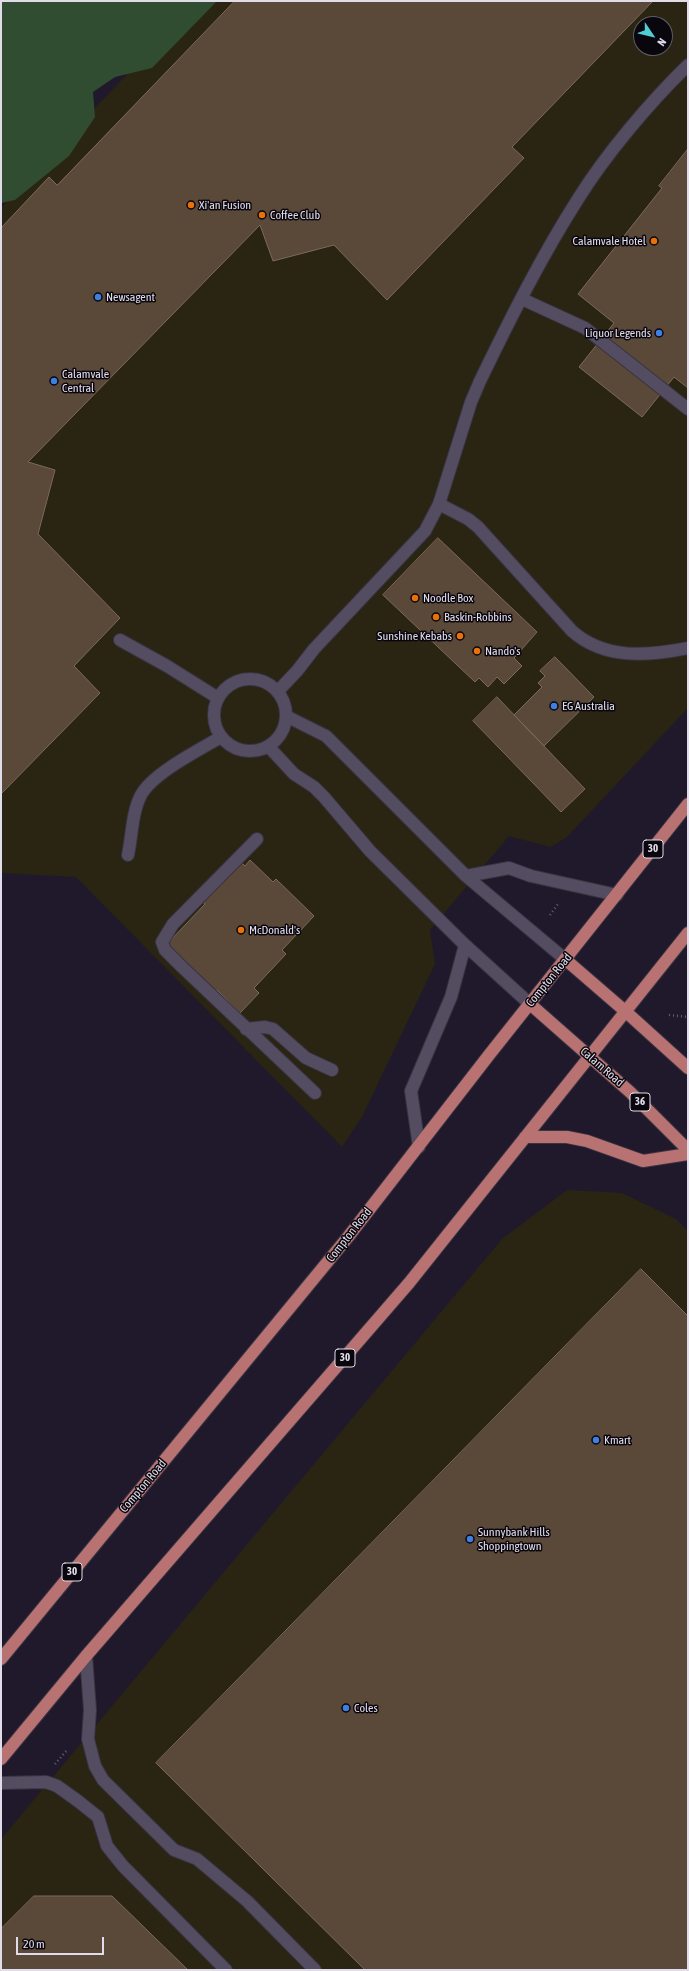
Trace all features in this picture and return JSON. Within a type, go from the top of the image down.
[{"type":"main road","name":"Compton Road","points":[[1,1659],[290,1309],[688,804]]},
{"type":"main road","name":"30","points":[[1,1759],[86,1656],[409,1283],[688,933]]},
{"type":"main road","points":[[566,960],[626,1011],[688,1068]]},
{"type":"main road","name":"Calam Road","points":[[530,1004],[630,1092],[688,1150]]},
{"type":"main road","points":[[525,1137],[568,1137],[587,1141],[643,1162],[688,1154]]},
{"type":"lane","points":[[278,691],[297,671],[314,648],[419,539],[431,522],[439,504],[471,402],[480,381],[556,236],[578,198],[596,173],[668,85],[688,65]]},
{"type":"lane","points":[[522,299],[585,328],[688,409]]},
{"type":"lane","points":[[439,504],[478,527],[572,631],[589,644],[601,649],[629,654],[657,654],[688,648]]},
{"type":"lane","points":[[120,640],[167,666],[218,698]]},
{"type":"lane","points":[[246,678],[258,679],[269,683],[278,691],[286,707],[284,728],[278,738],[268,746],[256,751],[244,751],[227,744],[216,728],[213,717],[214,707],[218,698],[225,688],[246,678]]},
{"type":"lane","points":[[286,716],[326,736],[466,876],[566,960]]},
{"type":"lane","points":[[128,855],[136,811],[141,795],[160,775],[221,737]]},
{"type":"lane","points":[[268,746],[294,774],[314,787],[324,797],[365,846],[465,945],[530,1004]]},
{"type":"lane","points":[[257,839],[173,924],[162,942],[171,956],[315,1093]]},
{"type":"lane","points":[[466,876],[509,868],[544,879],[617,895]]},
{"type":"lane","points":[[419,1147],[411,1091],[450,997],[465,945]]},
{"type":"lane","points":[[246,1029],[265,1026],[273,1029],[300,1053],[313,1062],[332,1070]]},
{"type":"lane","points":[[86,1656],[90,1710],[88,1739],[95,1766],[103,1780],[174,1850],[198,1859],[246,1901],[315,1970]]},
{"type":"lane","points":[[1,1783],[46,1782],[57,1786],[98,1817],[107,1846],[124,1866],[226,1970]]},
{"type":"path","points":[[550,915],[562,898]]},
{"type":"path","points":[[669,1015],[688,1017]]},
{"type":"path","points":[[51,1768],[69,1748]]},
{"type":"shaded area","points":[[196,1],[688,1],[688,708],[566,838],[550,847],[509,836],[430,930],[435,964],[362,1117],[342,1147],[76,877],[1,873],[1,208]]},
{"type":"shaded area","name":"Sunnybank Hills Shoppingtown","points":[[567,1190],[622,1193],[676,1219],[688,1231],[688,1970],[1,1970],[1,1839],[502,1239]]},
{"type":"green space","points":[[1,1],[217,1],[152,68],[115,77],[93,92],[95,117],[69,156],[15,200],[1,203]]},
{"type":"building","name":"Calamvale Central","points":[[235,1],[653,1],[639,16],[633,16],[633,22],[512,147],[524,158],[387,300],[334,245],[273,261],[260,225],[28,462],[55,470],[38,534],[120,618],[74,666],[100,693],[1,794],[1,228],[49,177],[57,185]]},
{"type":"building","name":"Calamvale Hotel","points":[[688,149],[688,388],[674,377],[642,417],[579,367],[614,323],[578,294],[662,188],[659,186]]},
{"type":"building","points":[[438,538],[537,632],[514,658],[522,666],[504,684],[497,677],[488,687],[479,678],[475,682],[383,595]]},
{"type":"building","name":"EG Australia","points":[[555,657],[594,697],[544,746],[514,715],[542,687],[538,683],[545,676],[540,671]]},
{"type":"building","points":[[497,697],[585,789],[561,812],[473,721]]},
{"type":"building","name":"McDonald's","points":[[238,859],[245,866],[250,860],[273,882],[276,879],[314,916],[282,950],[286,954],[254,988],[259,993],[240,1013],[217,990],[211,996],[183,969],[189,965],[167,944],[205,904],[199,899]]},
{"type":"building","name":"Sunnybank Hills Shoppingtown","points":[[641,1269],[688,1316],[688,1970],[365,1970],[156,1763]]},
{"type":"building","points":[[34,1896],[112,1896],[188,1970],[1,1970],[1,1929]]},
{"type":"place","name":"Xi'an Fusion","points":[[191,205]]},
{"type":"place","name":"Coffee Club","points":[[262,215]]},
{"type":"place","name":"Calamvale Hotel","points":[[654,241]]},
{"type":"place","name":"Newsagent","points":[[98,297]]},
{"type":"place","name":"Liquor Legends","points":[[659,333]]},
{"type":"place","name":"Calamvale Central","points":[[54,381]]},
{"type":"place","name":"Noodle Box","points":[[415,598]]},
{"type":"place","name":"Baskin-Robbins","points":[[436,617]]},
{"type":"place","name":"Sunshine Kebabs","points":[[460,636]]},
{"type":"place","name":"Nando's","points":[[477,651]]},
{"type":"place","name":"EG Australia","points":[[554,706]]},
{"type":"place","name":"McDonald's","points":[[241,930]]},
{"type":"place","name":"Kmart","points":[[596,1440]]},
{"type":"place","name":"Sunnybank Hills Shoppingtown","points":[[470,1539]]},
{"type":"place","name":"Coles","points":[[346,1708]]}]
